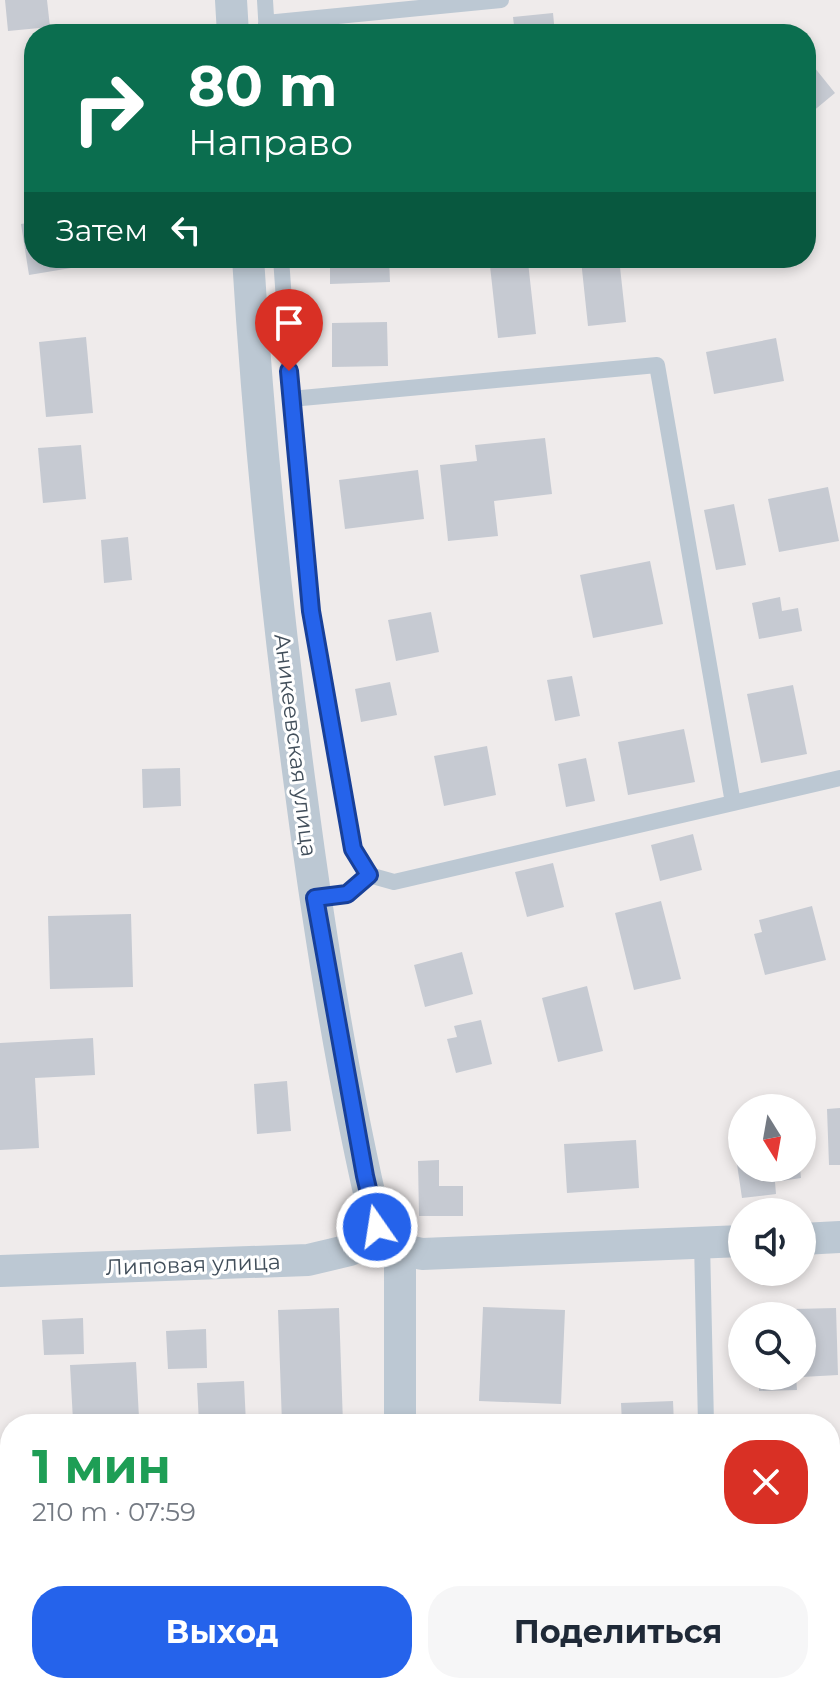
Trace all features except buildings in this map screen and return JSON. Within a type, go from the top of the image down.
[{"type":"street","points":[[231,0],[232,24]]},
{"type":"street","name":"Аникеевская улица","points":[[249,268],[259,423],[289,705],[315,898],[365,1176],[388,1238],[399,1414]]},
{"type":"street","points":[[816,1238],[840,1237]]},
{"type":"street","points":[[388,1238],[422,1254],[728,1241]]},
{"type":"street","name":"Липовая улица","points":[[0,1271],[308,1260],[388,1238]]},
{"type":"lane","points":[[265,0],[267,24]]},
{"type":"lane","points":[[300,24],[501,0]]},
{"type":"lane","points":[[282,268],[311,611],[353,849],[369,875],[394,882],[840,778]]},
{"type":"lane","points":[[291,399],[657,365],[733,803]]},
{"type":"lane","points":[[315,898],[347,894],[369,875]]},
{"type":"lane","points":[[702,1242],[706,1414]]},
{"type":"route","points":[[289,371],[311,611],[353,849],[369,875],[347,894],[315,898],[377,1227]]}]
